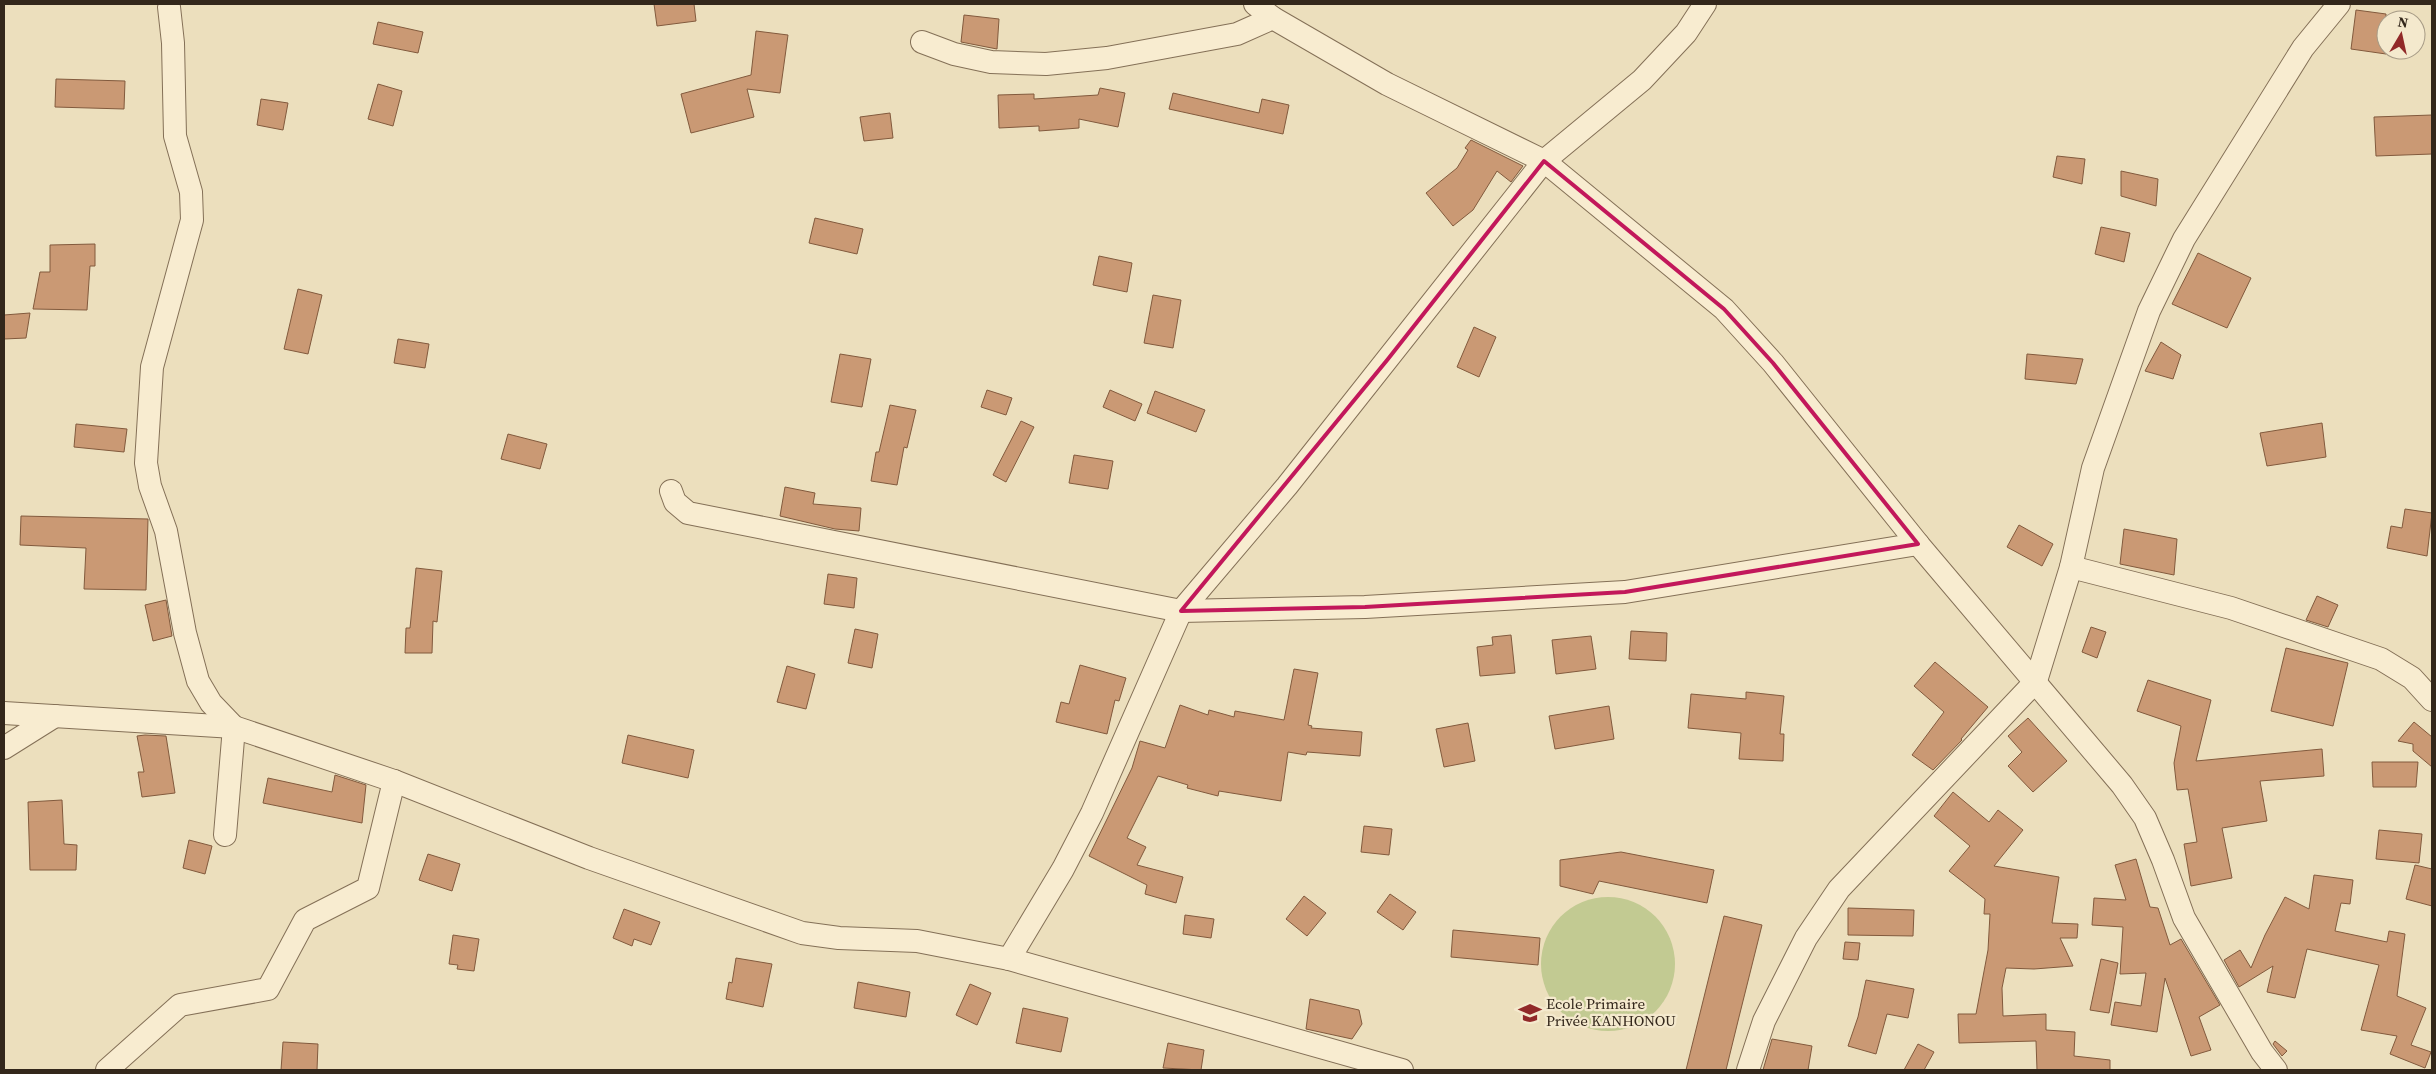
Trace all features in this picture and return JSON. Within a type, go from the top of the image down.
[{"type":"street","points":[[1255,4],[1273,18],[1387,84],[1544,161],[1724,309],[1773,363],[1918,544],[2036,681],[2122,785],[2145,818],[2163,860],[2184,918],[2262,1052],[2276,1070]]},
{"type":"street","points":[[1009,959],[1062,869],[1092,813],[1181,611],[1286,486],[1544,161],[1642,80],[1686,33],[1705,4]]},
{"type":"street","points":[[1748,1070],[1764,1021],[1806,938],[1839,889],[2036,681],[2071,567],[2093,468],[2149,311],[2184,239],[2303,48],[2339,4]]},
{"type":"street","points":[[169,7],[173,43],[175,136],[190,192],[192,220],[152,367],[146,463],[150,486],[166,531],[185,633],[198,681],[211,703],[234,727],[225,835]]},
{"type":"street","points":[[922,42],[954,54],[991,62],[1046,64],[1107,58],[1236,34],[1273,18]]},
{"type":"street","points":[[671,491],[675,502],[688,513],[1181,611],[1365,607],[1625,592],[1918,544]]},
{"type":"street","points":[[2071,567],[2231,608],[2381,659],[2412,678],[2432,700]]},
{"type":"street","points":[[4,713],[234,727],[394,781],[589,858],[802,933],[839,938],[916,941],[1009,959],[1402,1070]]},
{"type":"street","points":[[4,748],[55,716]]},
{"type":"street","points":[[107,1070],[180,1005],[268,989],[305,920],[368,888],[394,781]]},
{"type":"highlighted area","points":[[1544,161],[1724,309],[1773,363],[1918,544],[1625,592],[1365,607],[1181,611],[1388,359]]},
{"type":"green space","points":[[1608,897],[1633,903],[1655,917],[1669,939],[1675,964],[1669,989],[1655,1011],[1633,1025],[1608,1031],[1583,1025],[1561,1011],[1547,989],[1541,964],[1547,939],[1561,917],[1583,903]]},
{"type":"building","points":[[654,4],[694,4],[696,21],[657,26]]},
{"type":"building","points":[[2356,10],[2376,13],[2376,53],[2351,49]]},
{"type":"building","points":[[964,15],[999,19],[997,49],[961,42]]},
{"type":"building","points":[[378,22],[423,32],[418,53],[373,44]]},
{"type":"building","points":[[756,31],[788,35],[780,93],[747,89],[754,117],[691,133],[681,94],[751,75]]},
{"type":"building","points":[[56,79],[125,81],[124,109],[55,107]]},
{"type":"building","points":[[378,84],[402,91],[393,126],[368,119]]},
{"type":"building","points":[[1100,88],[1125,93],[1118,127],[1079,119],[1079,128],[1039,131],[1039,126],[999,128],[998,95],[1034,94],[1034,99],[1098,95]]},
{"type":"building","points":[[1173,93],[1259,113],[1262,99],[1289,105],[1283,134],[1169,109]]},
{"type":"building","points":[[261,99],[288,103],[283,130],[257,125]]},
{"type":"building","points":[[890,113],[893,138],[864,141],[860,117]]},
{"type":"building","points":[[2432,115],[2432,154],[2376,156],[2374,117]]},
{"type":"building","points":[[1471,140],[1523,166],[1511,182],[1497,171],[1473,210],[1453,226],[1426,193],[1457,168],[1468,150],[1465,148]]},
{"type":"building","points":[[2057,156],[2085,159],[2082,184],[2053,177]]},
{"type":"building","points":[[2121,171],[2158,179],[2156,206],[2121,196]]},
{"type":"building","points":[[815,218],[863,229],[857,254],[809,243]]},
{"type":"building","points":[[2101,227],[2130,233],[2124,262],[2095,254]]},
{"type":"building","points":[[95,244],[95,266],[90,266],[87,310],[33,309],[40,272],[50,272],[50,245]]},
{"type":"building","points":[[2198,253],[2251,278],[2227,328],[2172,304]]},
{"type":"building","points":[[1099,256],[1132,263],[1127,292],[1093,285]]},
{"type":"building","points":[[298,289],[322,295],[308,354],[284,349]]},
{"type":"building","points":[[1153,295],[1181,300],[1173,348],[1144,343]]},
{"type":"building","points":[[30,313],[26,338],[4,339],[4,315]]},
{"type":"building","points":[[1474,327],[1496,337],[1479,377],[1457,367]]},
{"type":"building","points":[[398,339],[429,344],[425,368],[394,363]]},
{"type":"building","points":[[2161,342],[2181,355],[2173,379],[2145,371]]},
{"type":"building","points":[[840,354],[871,359],[862,407],[831,402]]},
{"type":"building","points":[[2027,354],[2083,359],[2076,384],[2025,379]]},
{"type":"building","points":[[987,390],[1012,398],[1006,415],[981,407]]},
{"type":"building","points":[[1110,390],[1142,404],[1135,421],[1103,407]]},
{"type":"building","points":[[1155,391],[1205,410],[1196,432],[1147,413]]},
{"type":"building","points":[[890,405],[916,410],[907,448],[904,447],[897,485],[871,481],[876,452],[879,452]]},
{"type":"building","points":[[1021,421],[1034,427],[1006,482],[993,475]]},
{"type":"building","points":[[2322,423],[2326,457],[2267,466],[2260,433]]},
{"type":"building","points":[[76,424],[127,429],[124,452],[74,447]]},
{"type":"building","points":[[508,434],[547,444],[540,469],[501,459]]},
{"type":"building","points":[[1074,455],[1113,461],[1108,489],[1069,483]]},
{"type":"building","points":[[785,487],[815,493],[813,504],[861,508],[859,531],[835,529],[780,516]]},
{"type":"building","points":[[2405,509],[2432,513],[2427,556],[2387,548],[2391,526],[2402,528]]},
{"type":"building","points":[[21,516],[148,519],[146,590],[84,589],[86,548],[20,545]]},
{"type":"building","points":[[2019,525],[2053,544],[2042,566],[2007,547]]},
{"type":"building","points":[[2124,529],[2177,539],[2174,575],[2120,564]]},
{"type":"building","points":[[416,568],[442,571],[437,622],[433,621],[432,653],[405,653],[406,628],[410,628]]},
{"type":"building","points":[[828,574],[857,578],[854,608],[824,604]]},
{"type":"building","points":[[2317,596],[2338,605],[2328,627],[2306,620]]},
{"type":"building","points":[[166,600],[172,636],[153,641],[145,605]]},
{"type":"building","points":[[2091,627],[2106,632],[2097,658],[2082,652]]},
{"type":"building","points":[[855,629],[878,634],[872,668],[848,663]]},
{"type":"building","points":[[1631,631],[1667,633],[1666,661],[1629,659]]},
{"type":"building","points":[[1511,635],[1515,673],[1480,676],[1477,647],[1493,645],[1492,637]]},
{"type":"building","points":[[1591,636],[1596,669],[1556,674],[1552,640]]},
{"type":"building","points":[[2286,648],[2348,663],[2333,726],[2271,711]]},
{"type":"building","points":[[1935,662],[1988,707],[1962,740],[1933,770],[1912,755],[1944,712],[1914,686]]},
{"type":"building","points":[[1080,665],[1126,678],[1119,701],[1115,700],[1107,734],[1056,722],[1061,702],[1069,704]]},
{"type":"building","points":[[787,666],[815,674],[806,709],[777,702]]},
{"type":"building","points":[[1294,669],[1318,673],[1308,725],[1312,726],[1311,728],[1362,732],[1360,756],[1307,752],[1306,755],[1288,752],[1281,801],[1219,791],[1218,796],[1187,788],[1188,785],[1158,776],[1127,838],[1146,847],[1137,865],[1183,877],[1176,903],[1145,894],[1147,885],[1089,856],[1132,768],[1140,741],[1165,748],[1180,705],[1208,715],[1209,710],[1234,717],[1235,711],[1284,720]]},
{"type":"building","points":[[2148,680],[2211,700],[2196,761],[2322,749],[2324,776],[2260,781],[2267,821],[2222,828],[2232,878],[2191,886],[2184,844],[2197,842],[2188,789],[2177,790],[2174,763],[2181,726],[2137,711]]},
{"type":"building","points":[[1746,692],[1784,696],[1780,734],[1784,734],[1783,761],[1739,759],[1741,733],[1688,728],[1691,694],[1746,699]]},
{"type":"building","points":[[1609,706],[1614,739],[1555,749],[1549,716]]},
{"type":"building","points":[[2028,718],[2067,761],[2033,792],[2008,766],[2022,752],[2008,736]]},
{"type":"building","points":[[2414,722],[2432,737],[2432,767],[2413,751],[2413,744],[2398,741]]},
{"type":"building","points":[[1468,723],[1475,761],[1444,767],[1436,729]]},
{"type":"building","points":[[628,735],[694,750],[688,778],[622,763]]},
{"type":"building","points":[[137,736],[166,736],[175,793],[142,797],[138,772],[144,772]]},
{"type":"building","points":[[2372,762],[2418,762],[2416,787],[2373,787]]},
{"type":"building","points":[[335,775],[366,785],[362,823],[263,803],[268,778],[332,792]]},
{"type":"building","points":[[1953,792],[1989,822],[1998,810],[2023,830],[1994,866],[2059,877],[2052,923],[2078,924],[2077,938],[2060,938],[2073,966],[2034,969],[2006,968],[2002,988],[2003,1016],[2046,1014],[2046,1030],[2075,1032],[2074,1056],[2110,1060],[2110,1070],[2037,1070],[2036,1041],[1959,1043],[1958,1014],[1976,1014],[1988,950],[1990,914],[1984,914],[1985,899],[1949,871],[1970,846],[1934,816]]},
{"type":"building","points":[[62,800],[64,844],[77,845],[76,870],[30,870],[28,802]]},
{"type":"building","points":[[1364,826],[1392,829],[1389,855],[1361,852]]},
{"type":"building","points":[[2379,830],[2422,834],[2419,863],[2376,859]]},
{"type":"building","points":[[189,840],[212,846],[205,874],[183,868]]},
{"type":"building","points":[[1621,852],[1714,870],[1707,903],[1599,881],[1593,894],[1560,886],[1560,860]]},
{"type":"building","points":[[428,854],[460,864],[452,891],[419,880]]},
{"type":"building","points":[[2136,859],[2150,907],[2158,908],[2170,945],[2181,939],[2220,1005],[2199,1017],[2211,1050],[2191,1056],[2165,978],[2157,1032],[2111,1025],[2115,1002],[2141,1006],[2146,973],[2120,974],[2123,927],[2092,925],[2094,898],[2126,900],[2115,865]]},
{"type":"building","points":[[2415,865],[2432,869],[2432,906],[2406,899]]},
{"type":"building","points":[[2314,875],[2353,880],[2350,904],[2341,903],[2335,931],[2387,942],[2389,931],[2405,934],[2397,996],[2426,1008],[2411,1045],[2431,1052],[2425,1068],[2390,1054],[2397,1036],[2361,1030],[2379,965],[2307,949],[2295,998],[2267,992],[2273,966],[2239,987],[2224,960],[2240,950],[2251,968],[2265,935],[2285,897],[2309,909]]},
{"type":"building","points":[[1390,894],[1416,912],[1403,930],[1377,912]]},
{"type":"building","points":[[1304,896],[1326,913],[1307,936],[1286,919]]},
{"type":"building","points":[[1848,908],[1914,910],[1913,936],[1848,935]]},
{"type":"building","points":[[624,909],[660,922],[651,945],[634,939],[632,946],[613,938]]},
{"type":"building","points":[[1185,915],[1214,919],[1211,938],[1183,934]]},
{"type":"building","points":[[1724,916],[1762,925],[1726,1070],[1686,1070]]},
{"type":"building","points":[[1453,930],[1540,938],[1538,965],[1451,957]]},
{"type":"building","points":[[453,935],[479,939],[474,971],[457,969],[458,965],[449,964]]},
{"type":"building","points":[[1845,942],[1860,943],[1858,960],[1843,959]]},
{"type":"building","points":[[736,958],[772,964],[763,1007],[726,999],[729,982],[732,983]]},
{"type":"building","points":[[2101,959],[2118,963],[2109,1013],[2090,1010]]},
{"type":"building","points":[[1866,980],[1914,989],[1908,1018],[1887,1014],[1876,1054],[1848,1046],[1858,1017]]},
{"type":"building","points":[[858,982],[910,992],[906,1017],[854,1008]]},
{"type":"building","points":[[970,984],[991,993],[977,1025],[956,1015]]},
{"type":"building","points":[[1310,999],[1359,1010],[1362,1024],[1352,1039],[1306,1029]]},
{"type":"building","points":[[1023,1008],[1068,1018],[1061,1052],[1016,1043]]},
{"type":"building","points":[[1772,1039],[1812,1046],[1808,1070],[1763,1070]]},
{"type":"building","points":[[2275,1041],[2287,1051],[2282,1056],[2273,1044]]},
{"type":"building","points":[[283,1042],[318,1044],[317,1070],[281,1070]]},
{"type":"building","points":[[1168,1043],[1204,1050],[1201,1070],[1163,1068]]},
{"type":"building","points":[[1918,1044],[1934,1052],[1924,1070],[1904,1070]]},
{"type":"place","name":"Ecole Primaire Privée KANHONOU","points":[[1530,1013]]}]
